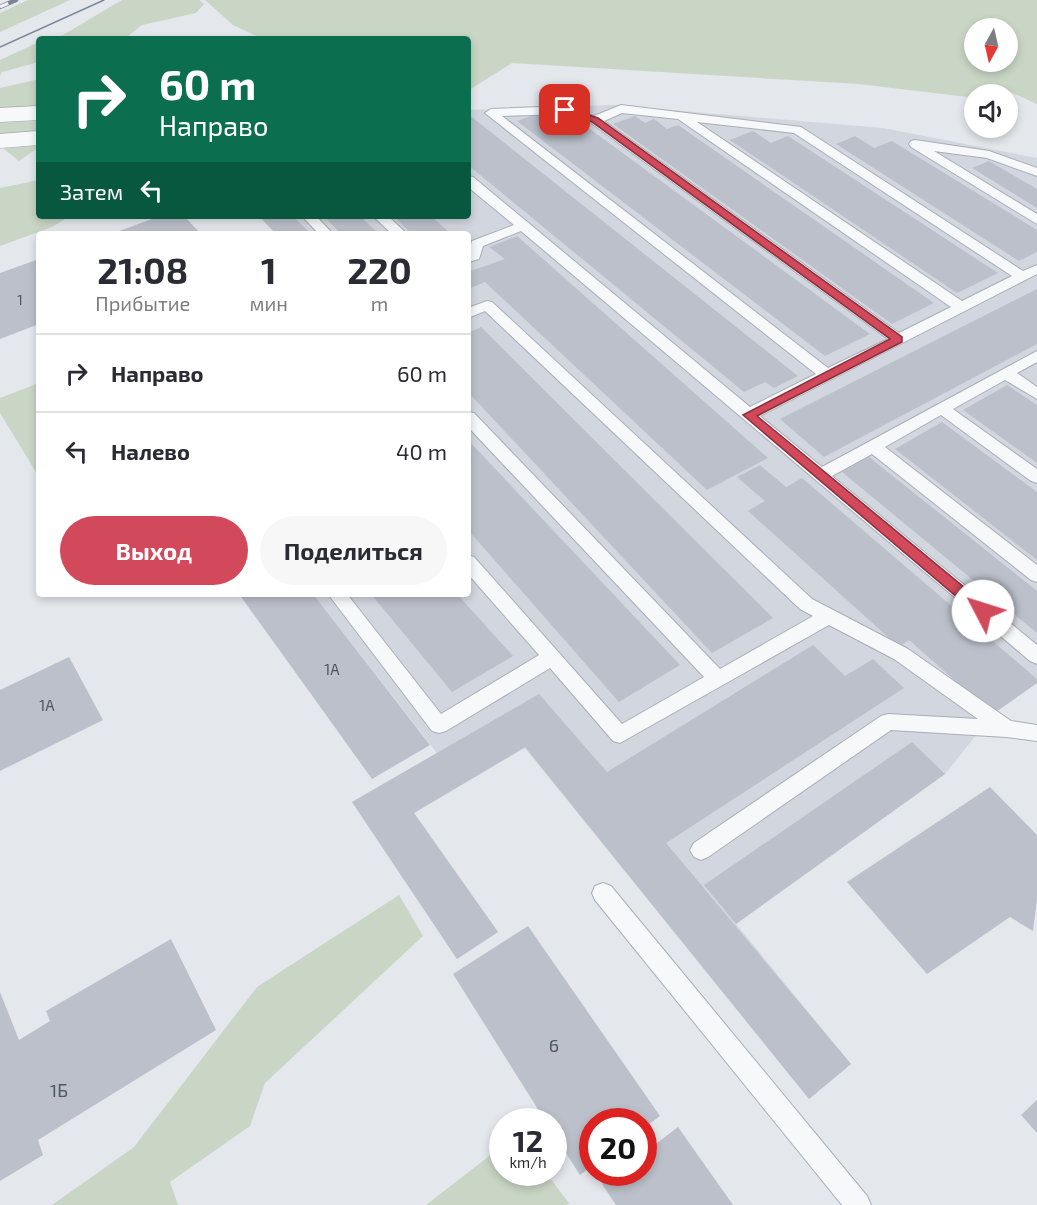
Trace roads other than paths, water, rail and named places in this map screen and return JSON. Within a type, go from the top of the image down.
[{"type":"street","points":[[0,115],[36,113]]},
{"type":"street","points":[[0,141],[36,138]]},
{"type":"lane","points":[[595,120],[621,109],[797,130],[1022,276]]},
{"type":"lane","points":[[827,375],[491,113],[565,110],[595,120],[898,339]]},
{"type":"lane","points":[[680,116],[961,307]]},
{"type":"lane","points":[[1037,172],[989,155],[915,144],[1037,220]]},
{"type":"lane","points":[[471,183],[1037,657]]},
{"type":"lane","points":[[312,219],[323,231]]},
{"type":"lane","points":[[383,219],[397,231]]},
{"type":"lane","points":[[471,257],[474,256],[477,244],[523,226]]},
{"type":"lane","points":[[748,415],[1037,269]]},
{"type":"lane","points":[[471,312],[487,305],[806,604],[901,654],[1007,729]]},
{"type":"lane","points":[[820,474],[1037,356]]},
{"type":"lane","points":[[1006,373],[1037,394]]},
{"type":"lane","points":[[942,408],[1037,477]]},
{"type":"lane","points":[[471,420],[718,679]]},
{"type":"lane","points":[[873,446],[1037,575]]},
{"type":"lane","points":[[471,565],[620,735],[828,616]]},
{"type":"lane","points":[[339,597],[439,725],[552,657]]},
{"type":"lane","points":[[701,850],[888,722],[1037,733]]},
{"type":"lane","points":[[603,893],[858,1205]]},
{"type":"tram line","points":[[0,47],[104,0]]},
{"type":"railway","points":[[0,7],[16,0]]}]
